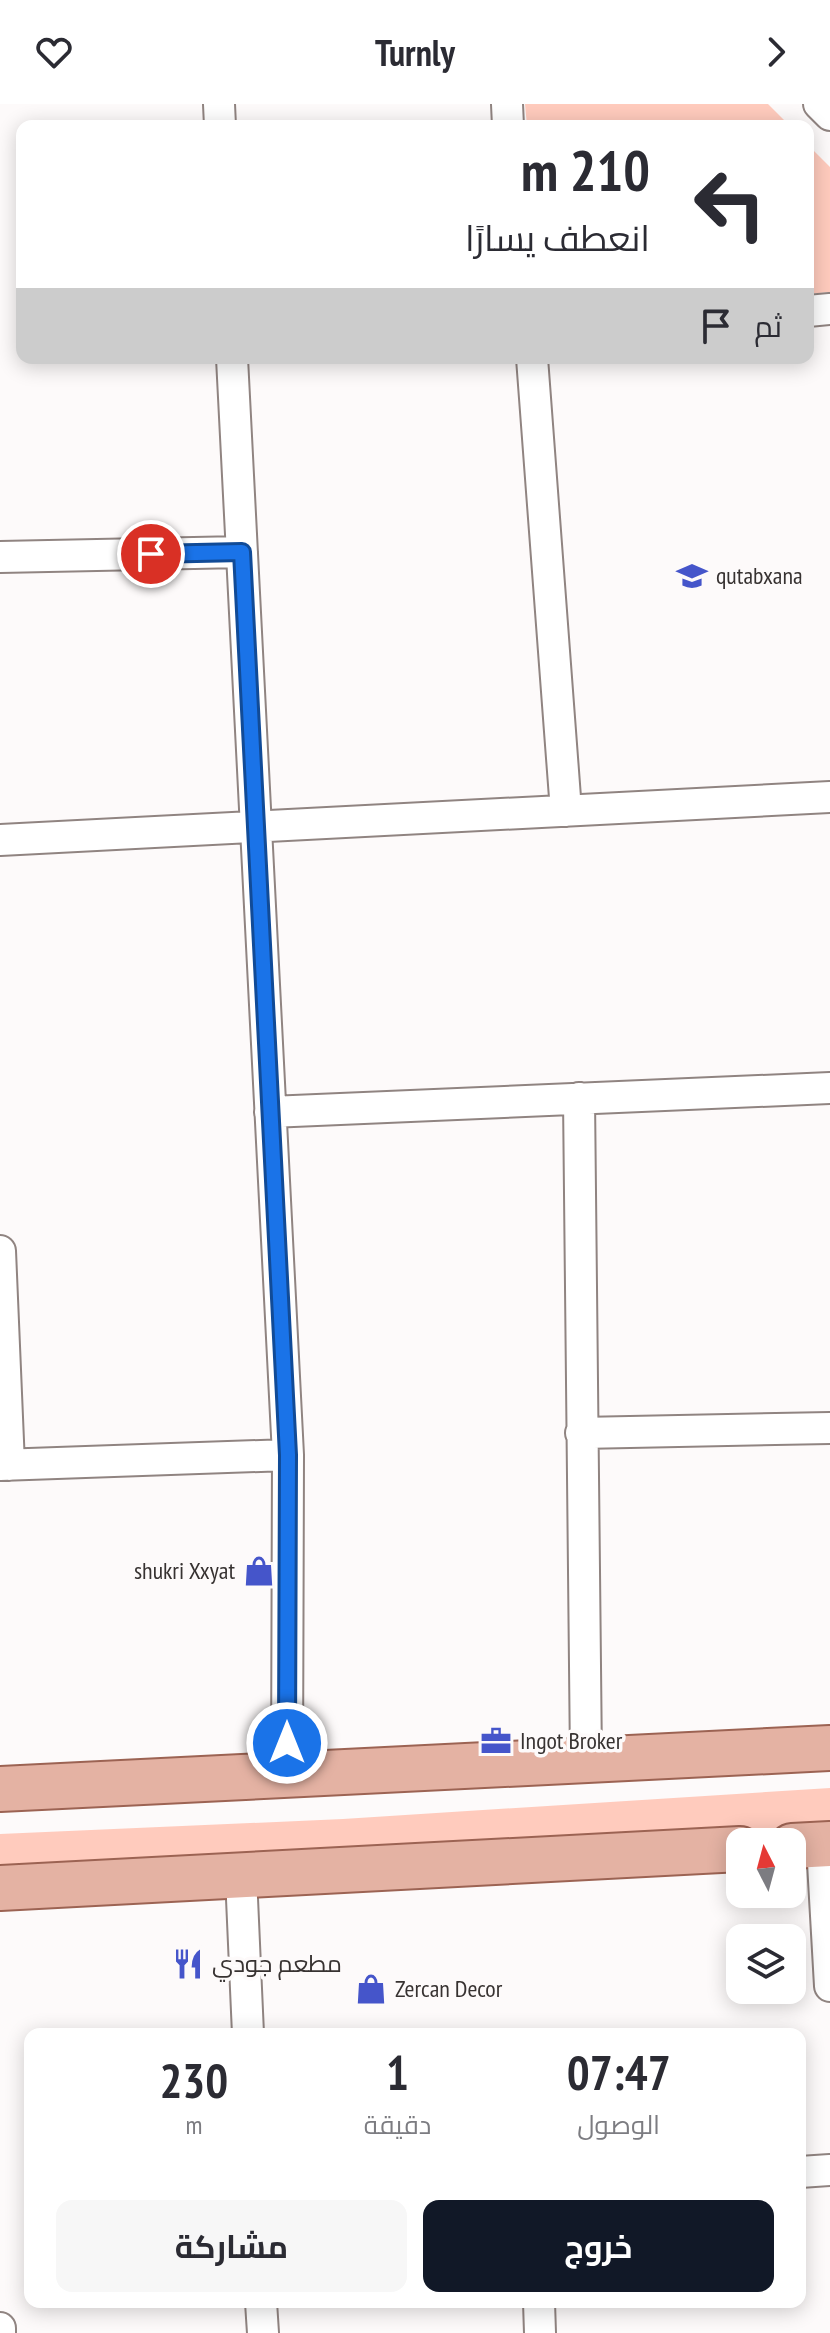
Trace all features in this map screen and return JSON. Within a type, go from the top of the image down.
[{"type":"main road","points":[[0,1789],[830,1748]]},
{"type":"main road","points":[[0,1888],[726,1850]]},
{"type":"street","points":[[819,104],[830,115]]},
{"type":"street","points":[[232,364],[288,1455],[287,1775]]},
{"type":"street","points":[[532,364],[566,811]]},
{"type":"street","points":[[0,557],[242,552]]},
{"type":"street","points":[[0,840],[830,797]]},
{"type":"street","points":[[270,1112],[830,1088]]},
{"type":"street","points":[[579,1098],[586,1760]]},
{"type":"street","points":[[0,1251],[5,1465],[288,1455]]},
{"type":"street","points":[[581,1433],[830,1428]]},
{"type":"street","points":[[815,1845],[830,1986]]},
{"type":"street","points":[[241,1876],[248,2028]]},
{"type":"street","points":[[806,2172],[830,2170]]},
{"type":"street","points":[[261,2308],[263,2333]]},
{"type":"street","points":[[539,2308],[540,2333]]},
{"type":"shaded area","points":[[525,104],[768,104],[784,120],[526,120]]},
{"type":"shaded area","points":[[814,151],[830,167],[830,292],[814,293]]},
{"type":"shaded area","points":[[830,1788],[830,1828],[726,1828],[726,1834],[0,1874],[0,1834],[343,1819]]},
{"type":"place","name":"qutabxana","points":[[692,576]]},
{"type":"place","name":"shukri Xxyat","points":[[259,1571]]},
{"type":"place","name":"Ingot Broker","points":[[496,1741]]},
{"type":"place","name":"مطعم جودي","points":[[188,1964]]},
{"type":"place","name":"Zercan Decor","points":[[371,1989]]},
{"type":"route","points":[[151,554],[242,552],[288,1455],[287,1743]]}]
